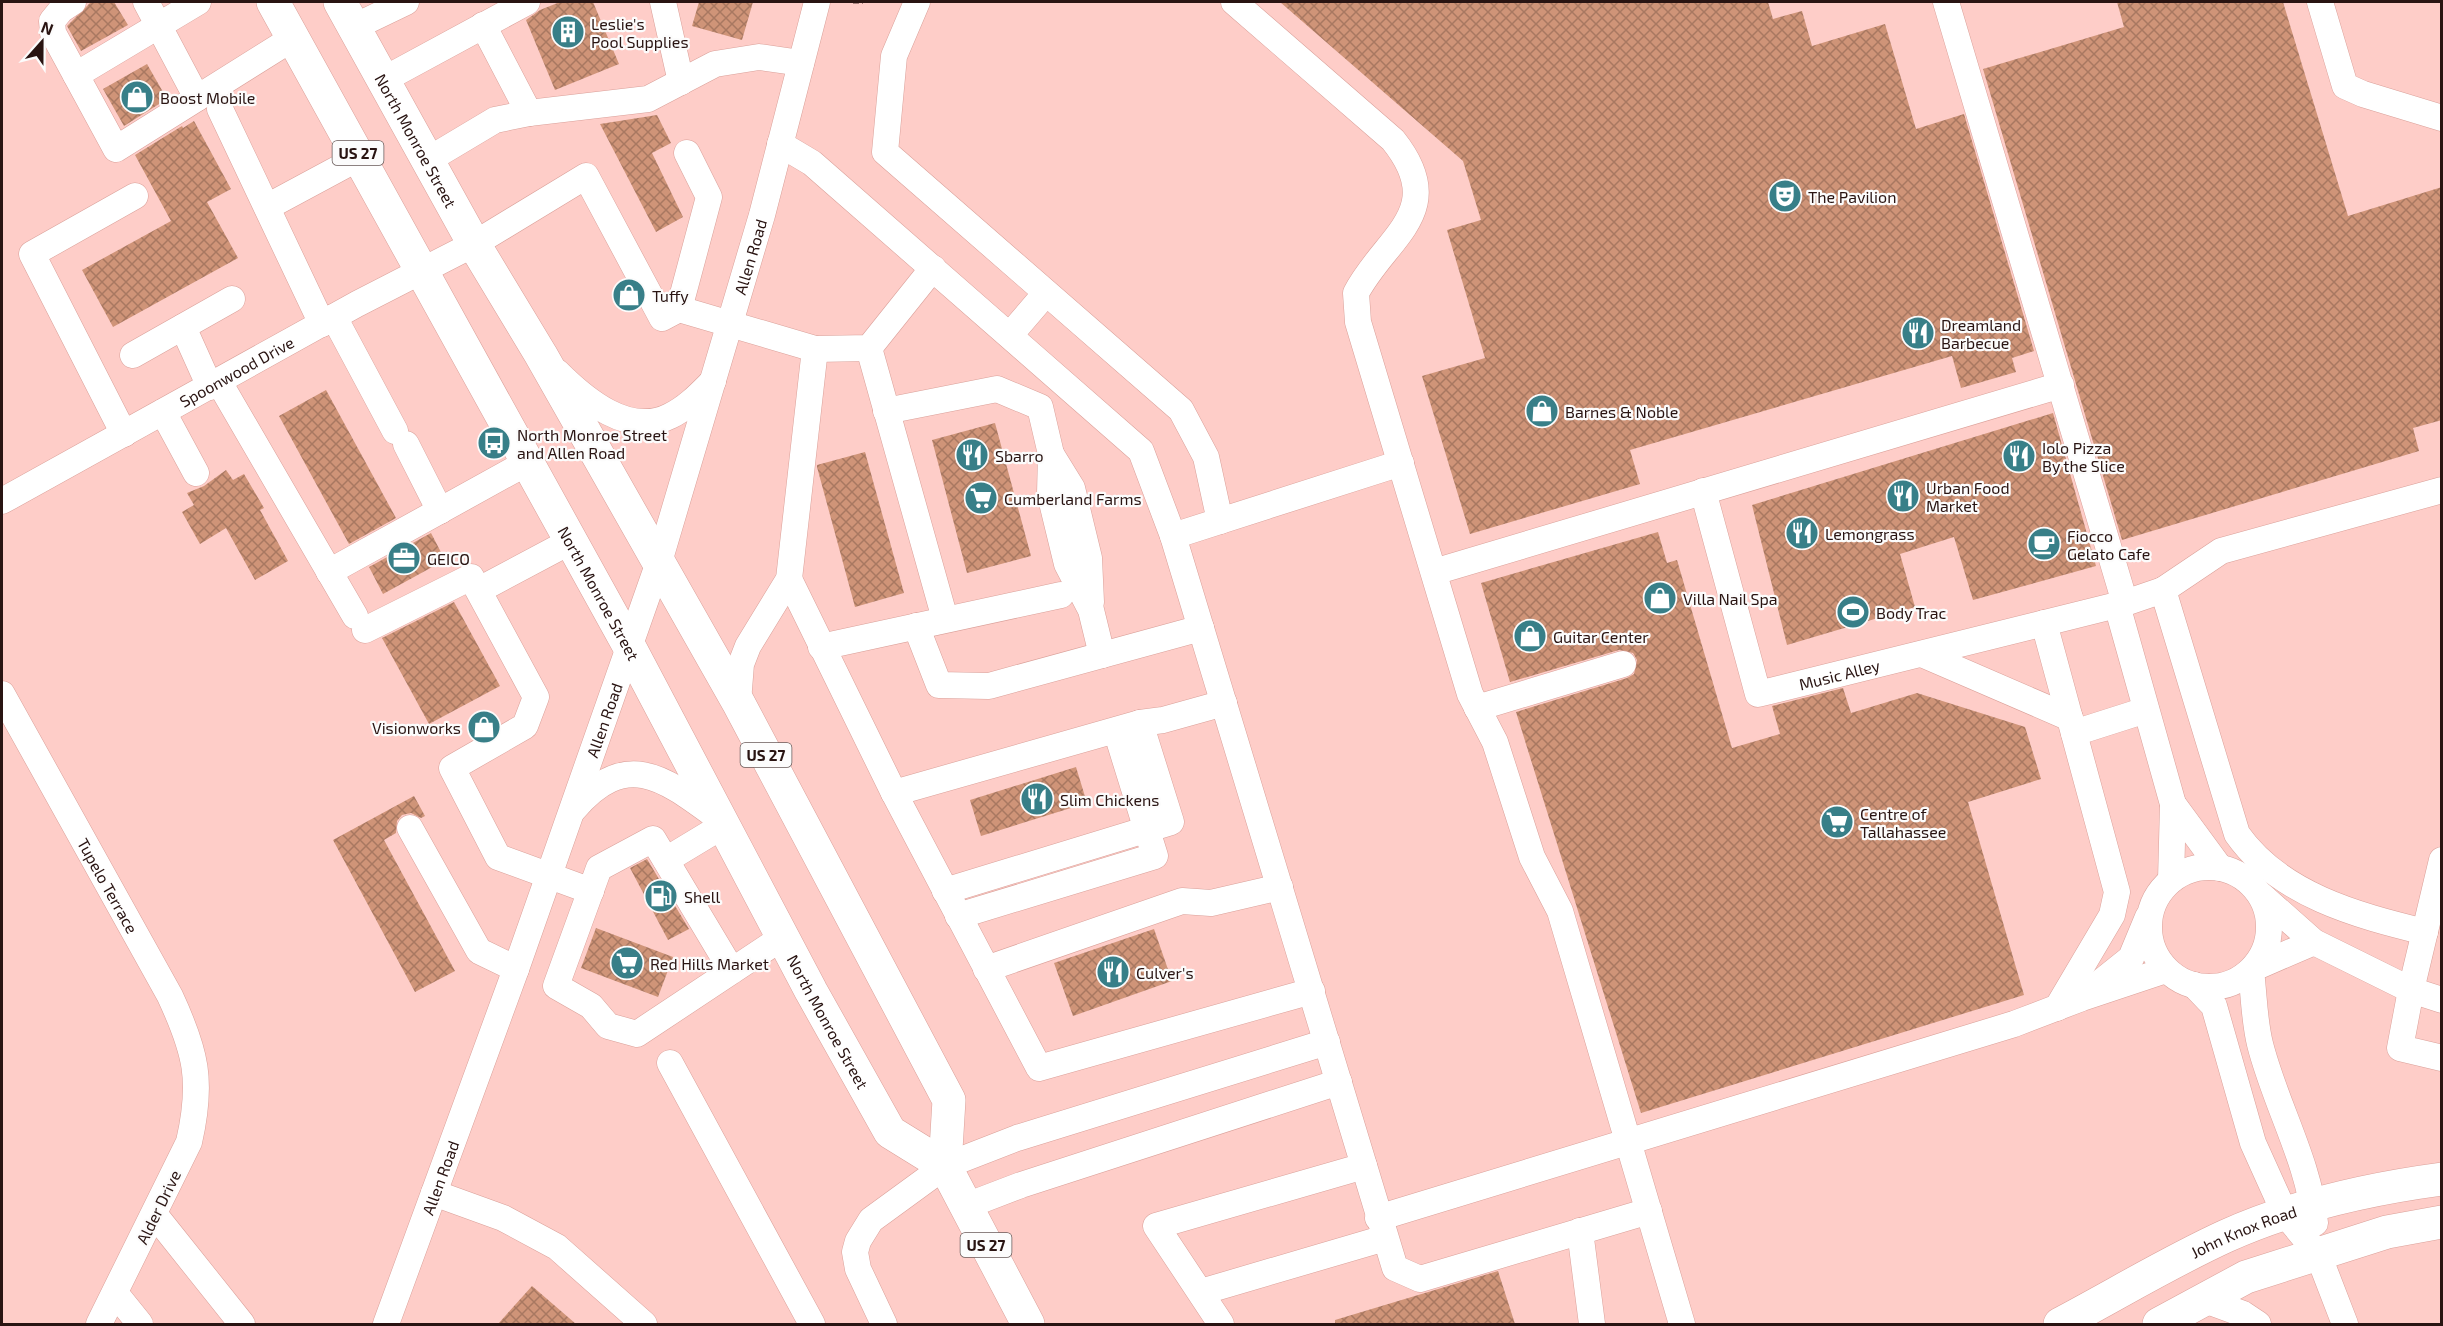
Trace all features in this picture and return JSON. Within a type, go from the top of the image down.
[{"type":"main road","name":"North Monroe Street","points":[[273,2],[572,541],[783,937],[890,1132],[945,1166],[949,1100],[738,702],[541,355],[474,244],[347,14]]},
{"type":"main road","name":"US 27","points":[[945,1166],[1028,1324]]},
{"type":"main road","name":"John Knox Road","points":[[2060,1324],[2226,1236],[2299,1209],[2372,1189],[2442,1179]]},
{"type":"main road","points":[[2159,1324],[2246,1278],[2387,1232],[2442,1222]]},
{"type":"street","points":[[73,2],[61,10],[52,21],[53,33],[116,149],[293,38]]},
{"type":"street","points":[[146,2],[197,98]]},
{"type":"street","points":[[76,75],[198,2]]},
{"type":"street","points":[[347,14],[406,2]]},
{"type":"street","points":[[383,80],[527,2]]},
{"type":"street","points":[[663,2],[681,82]]},
{"type":"street","name":"Allen Road","points":[[386,1324],[516,969],[659,562],[731,323],[817,2]]},
{"type":"street","points":[[917,2],[894,56],[885,152],[1181,410],[1206,458],[1220,521]]},
{"type":"street","points":[[1234,2],[1393,140],[1412,168],[1416,185],[1416,203],[1410,220],[1361,283],[1356,293],[1355,308],[1470,694],[1495,742],[1532,857],[1560,911],[1682,1324]]},
{"type":"street","points":[[1946,2],[2061,385],[2121,604],[2146,710],[2173,804],[2171,879]]},
{"type":"street","points":[[2320,2],[2344,86],[2442,118]]},
{"type":"street","points":[[483,25],[529,113]]},
{"type":"street","points":[[428,160],[495,120],[529,113],[648,99],[715,64],[747,58],[774,57],[801,63]]},
{"type":"street","points":[[220,109],[267,207],[328,321],[400,437],[440,511]]},
{"type":"street","points":[[780,144],[812,163],[1141,451],[1173,536],[1395,1268],[1420,1279],[1648,1211]]},
{"type":"street","points":[[687,153],[709,197],[679,309],[815,349],[869,348]]},
{"type":"street","points":[[267,207],[360,157]]},
{"type":"street","name":"Spoonwood Drive","points":[[2,501],[422,269],[474,244],[586,176],[662,318],[679,309]]},
{"type":"street","points":[[124,434],[32,254],[135,196]]},
{"type":"street","points":[[869,348],[933,268]]},
{"type":"street","points":[[1010,335],[1046,293]]},
{"type":"street","points":[[133,355],[232,299]]},
{"type":"street","points":[[183,327],[360,623],[471,577],[536,697],[525,726],[452,768],[498,856],[591,891]]},
{"type":"street","points":[[869,348],[945,620]]},
{"type":"street","points":[[738,702],[741,664],[748,646],[789,579],[815,349]]},
{"type":"street","points":[[541,355],[594,404],[613,415],[634,422],[653,422],[669,417],[691,403],[715,379]]},
{"type":"street","points":[[1434,572],[2061,385]]},
{"type":"street","points":[[886,411],[997,389],[1040,407],[1051,454],[1052,504],[1067,564],[1091,610],[1102,655]]},
{"type":"street","points":[[163,412],[196,473]]},
{"type":"street","points":[[329,572],[528,462]]},
{"type":"street","points":[[1173,536],[1401,463]]},
{"type":"street","name":"Music Alley","points":[[1703,491],[1758,694],[2121,604],[2163,590],[2221,550],[2442,490]]},
{"type":"street","points":[[478,590],[572,541]]},
{"type":"street","points":[[789,579],[894,793],[1039,1068],[1312,991]]},
{"type":"street","points":[[2163,590],[2237,834],[2265,865],[2308,895],[2382,921],[2425,932]]},
{"type":"street","points":[[821,646],[1061,595]]},
{"type":"street","points":[[2044,623],[2117,892],[2112,915],[2057,1008]]},
{"type":"street","points":[[916,626],[939,685],[989,686],[1201,628]]},
{"type":"street","points":[[1923,654],[2072,726],[2146,710]]},
{"type":"street","points":[[1477,708],[1623,664]]},
{"type":"street","name":"Tupelo Terrace","points":[[2,694],[170,996],[184,1027],[195,1061],[198,1083]]},
{"type":"street","points":[[894,793],[1140,723],[1163,720],[1224,703]]},
{"type":"street","points":[[945,891],[1171,822],[1140,723]]},
{"type":"street","points":[[958,916],[1155,856],[1147,829],[1152,789],[1139,742],[1119,740],[1011,773],[970,771]]},
{"type":"street","points":[[570,813],[600,783],[616,776],[631,774],[662,780],[681,790],[722,823],[666,860]]},
{"type":"street","points":[[2173,804],[2220,868]]},
{"type":"street","points":[[410,828],[479,951],[516,969]]},
{"type":"street","points":[[732,971],[653,839],[599,868],[556,987],[591,1006],[609,1026],[637,1034],[732,971],[783,937]]},
{"type":"street","points":[[2442,860],[2411,990],[2400,1048],[2442,1058]]},
{"type":"street","points":[[2082,998],[2131,958],[2157,895],[2171,879],[2189,870],[2209,866],[2246,879],[2314,942],[2411,990],[2442,1000]]},
{"type":"street","points":[[986,969],[1182,901],[1211,903],[1280,887]]},
{"type":"street","points":[[2150,913],[2149,934],[2154,953],[2166,970],[2183,982],[2194,985],[2222,986],[2241,979],[2253,969],[2266,950],[2270,931],[2268,911],[2259,893]]},
{"type":"street","points":[[2253,969],[2314,942]]},
{"type":"street","points":[[2253,969],[2260,1043],[2299,1209],[2346,1324]]},
{"type":"street","points":[[1201,1292],[1628,1140],[2014,1024],[2166,970]]},
{"type":"street","points":[[2194,985],[2214,1006],[2253,1143],[2299,1209]]},
{"type":"street","points":[[884,1324],[858,1269],[855,1252],[858,1240],[871,1220],[945,1166],[1017,1138],[1327,1042]]},
{"type":"street","points":[[670,1063],[807,1323]]},
{"type":"street","points":[[966,1206],[1021,1185],[1339,1082]]},
{"type":"street","name":"Alder Drive","points":[[99,1324],[189,1142],[196,1112],[198,1083]]},
{"type":"street","points":[[1221,1324],[1156,1226],[1364,1166]]},
{"type":"street","points":[[434,1193],[503,1218],[557,1247],[644,1324]]},
{"type":"street","points":[[154,1215],[242,1324]]},
{"type":"street","points":[[1581,1231],[1592,1324]]},
{"type":"street","points":[[115,1293],[140,1324]]},
{"type":"street","points":[[2205,1300],[2243,1314],[2258,1324]]},
{"type":"path","points":[[853,2],[863,2]]},
{"type":"building","points":[[91,2],[114,2],[128,25],[81,51],[67,26]]},
{"type":"building","name":"Leslie's Pool Supplies","points":[[560,2],[593,2],[619,64],[555,90],[526,20],[540,10]]},
{"type":"building","points":[[699,2],[753,2],[742,40],[692,26]]},
{"type":"building","points":[[1280,2],[1768,2],[1773,19],[1802,11],[1812,46],[1885,24],[1916,129],[1964,114],[2034,351],[2012,358],[2016,372],[1961,388],[1952,356],[1630,450],[1640,484],[1470,534],[1422,376],[1485,358],[1447,230],[1481,220],[1463,161]]},
{"type":"building","points":[[2117,2],[2283,2],[2348,216],[2442,187],[2442,420],[2413,428],[2419,451],[2122,540],[1983,69],[2124,27]]},
{"type":"building","name":"Boost Mobile","points":[[147,64],[167,99],[124,126],[103,89]]},
{"type":"building","points":[[657,115],[671,143],[652,153],[683,217],[656,232],[600,124]]},
{"type":"building","points":[[194,121],[231,189],[207,202],[238,258],[113,327],[82,270],[171,221],[135,155]]},
{"type":"building","points":[[326,390],[396,518],[349,544],[279,416]]},
{"type":"building","points":[[2053,413],[2096,566],[1973,600],[1954,537],[1900,554],[1915,607],[1787,645],[1752,505]]},
{"type":"building","name":"Cumberland Farms","points":[[995,423],[1031,556],[967,573],[932,440]]},
{"type":"building","points":[[865,452],[904,593],[855,607],[817,465]]},
{"type":"building","points":[[226,470],[233,480],[244,474],[264,508],[260,510],[288,561],[255,580],[226,528],[200,544],[182,512],[194,505],[187,493],[204,486]]},
{"type":"building","points":[[1658,532],[1667,563],[1677,560],[1732,748],[1780,734],[1772,706],[1843,688],[1851,713],[1917,693],[2025,727],[2041,779],[1968,802],[2024,995],[1641,1113],[1516,712],[1627,678],[1634,674],[1637,660],[1633,653],[1619,650],[1510,682],[1481,583]]},
{"type":"building","name":"GEICO","points":[[431,533],[445,560],[383,594],[369,567]]},
{"type":"building","points":[[454,602],[500,686],[429,724],[382,638]]},
{"type":"building","name":"Slim Chickens","points":[[1076,767],[1087,803],[981,836],[970,800]]},
{"type":"building","points":[[414,796],[425,816],[421,818],[411,813],[402,815],[397,821],[396,833],[384,840],[455,971],[415,992],[333,840]]},
{"type":"building","name":"Shell","points":[[647,859],[689,929],[668,940],[630,868]]},
{"type":"building","name":"Red Hills Market","points":[[596,928],[673,957],[658,997],[581,968]]},
{"type":"building","name":"Culver's","points":[[1154,929],[1172,981],[1073,1016],[1054,963]]},
{"type":"building","points":[[1498,1271],[1515,1324],[1335,1324],[1335,1320]]},
{"type":"building","points":[[532,1286],[576,1324],[498,1324]]},
{"type":"place","name":"Leslie's Pool Supplies","points":[[568,32]]},
{"type":"place","name":"Boost Mobile","points":[[137,97]]},
{"type":"place","name":"The Pavilion","points":[[1785,196]]},
{"type":"place","name":"Tuffy","points":[[629,295]]},
{"type":"place","name":"Dreamland Barbecue","points":[[1918,333]]},
{"type":"place","name":"Barnes & Noble","points":[[1542,411]]},
{"type":"place","name":"North Monroe Street and Allen Road","points":[[494,443]]},
{"type":"place","name":"Sbarro","points":[[972,455]]},
{"type":"place","name":"Iolo Pizza By the Slice","points":[[2019,456]]},
{"type":"place","name":"Urban Food Market","points":[[1903,496]]},
{"type":"place","name":"Cumberland Farms","points":[[981,498]]},
{"type":"place","name":"Lemongrass","points":[[1802,533]]},
{"type":"place","name":"Fiocco Gelato Cafe","points":[[2044,544]]},
{"type":"place","name":"GEICO","points":[[404,558]]},
{"type":"place","name":"Villa Nail Spa","points":[[1660,598]]},
{"type":"place","name":"Body Trac","points":[[1853,612]]},
{"type":"place","name":"Guitar Center","points":[[1530,636]]},
{"type":"place","name":"Visionworks","points":[[484,727]]},
{"type":"place","name":"Slim Chickens","points":[[1037,799]]},
{"type":"place","name":"Centre of Tallahassee","points":[[1837,822]]},
{"type":"place","name":"Shell","points":[[661,896]]},
{"type":"place","name":"Red Hills Market","points":[[627,963]]},
{"type":"place","name":"Culver's","points":[[1113,972]]}]
